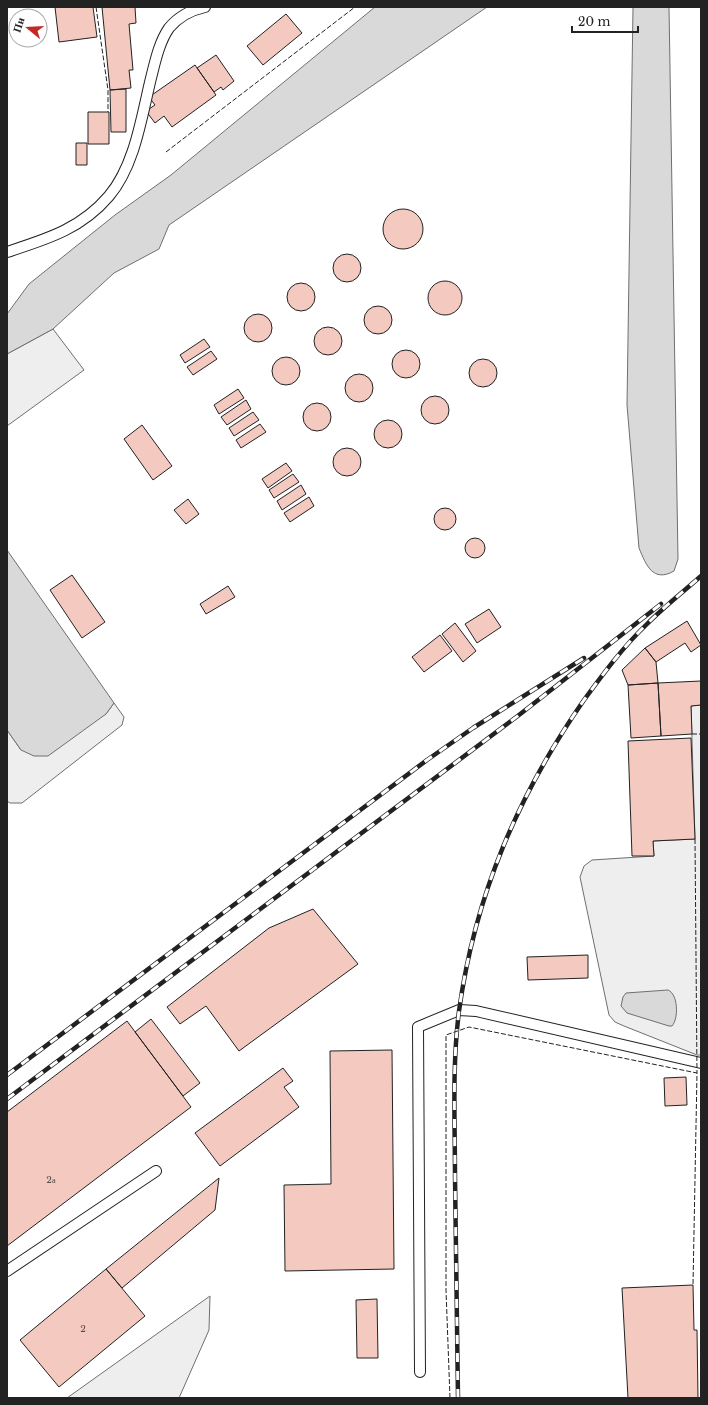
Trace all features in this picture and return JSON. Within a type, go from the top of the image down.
[{"type":"lane","points":[[7,252],[50,238],[71,229],[97,208],[110,195],[123,173],[133,148],[158,49],[170,28],[189,11],[205,7]]},
{"type":"lane","points":[[420,1372],[418,1027],[460,1010],[476,1011],[701,1063]]},
{"type":"lane","points":[[7,1271],[156,1171]]},
{"type":"shaded area","points":[[375,7],[487,7],[169,225],[159,249],[114,273],[53,329],[7,354],[7,314],[29,284],[115,215],[171,175]]},
{"type":"shaded area","points":[[633,7],[669,7],[678,559],[674,571],[661,575],[651,570],[644,560],[639,548],[627,405]]},
{"type":"shaded area","points":[[53,329],[84,370],[7,426],[7,354]]},
{"type":"shaded area","points":[[7,550],[114,703],[106,714],[48,756],[34,756],[21,750],[7,730]]},
{"type":"shaded area","points":[[114,703],[124,717],[122,725],[22,803],[10,803],[7,801],[7,730],[21,750],[106,714]]},
{"type":"shaded area","points":[[701,705],[701,1055],[697,1055],[615,1022],[609,1015],[580,877],[584,866],[592,860],[654,856],[653,841],[695,839],[691,706]]},
{"type":"shaded area","points":[[668,990],[674,996],[676,1001],[676,1018],[672,1026],[627,1013],[621,1006],[623,997],[626,993]]},
{"type":"shaded area","points":[[210,1296],[209,1330],[179,1398],[67,1398]]},
{"type":"building","points":[[55,7],[93,7],[97,37],[59,42]]},
{"type":"building","points":[[102,7],[135,7],[136,23],[129,24],[133,70],[129,70],[131,88],[110,90]]},
{"type":"building","points":[[286,14],[302,33],[263,65],[247,46]]},
{"type":"building","points":[[216,55],[234,81],[223,90],[221,87],[214,92],[197,68]]},
{"type":"building","points":[[195,65],[216,95],[172,127],[164,116],[155,123],[146,111],[155,105],[149,97]]},
{"type":"building","points":[[126,89],[126,132],[111,132],[110,90]]},
{"type":"building","points":[[88,112],[109,112],[109,144],[88,144]]},
{"type":"building","points":[[76,143],[87,143],[87,165],[76,165]]},
{"type":"building","points":[[407,209],[414,212],[420,218],[423,229],[422,237],[414,246],[407,249],[399,249],[392,246],[384,237],[383,225],[386,218],[395,210]]},
{"type":"building","points":[[347,254],[357,258],[361,268],[357,278],[347,282],[337,278],[333,268],[337,258]]},
{"type":"building","points":[[442,281],[448,281],[452,282],[459,288],[462,298],[461,305],[455,312],[448,315],[442,315],[438,314],[431,308],[428,301],[428,295],[429,291],[435,284]]},
{"type":"building","points":[[301,283],[311,287],[315,297],[311,307],[301,311],[291,307],[287,297],[291,287]]},
{"type":"building","points":[[378,306],[388,310],[392,320],[388,330],[378,334],[368,330],[364,320],[368,310]]},
{"type":"building","points":[[258,314],[268,318],[272,328],[268,338],[258,342],[248,338],[244,328],[248,318]]},
{"type":"building","points":[[328,327],[338,331],[342,341],[338,351],[328,355],[318,351],[314,341],[318,331]]},
{"type":"building","points":[[204,339],[210,347],[185,363],[180,355]]},
{"type":"building","points":[[406,350],[416,354],[420,364],[416,374],[406,378],[396,374],[392,364],[396,354]]},
{"type":"building","points":[[211,351],[217,359],[193,375],[187,367]]},
{"type":"building","points":[[286,357],[296,361],[300,371],[296,381],[286,385],[276,381],[272,371],[276,361]]},
{"type":"building","points":[[483,359],[493,363],[497,373],[493,383],[483,387],[473,383],[469,373],[473,363]]},
{"type":"building","points":[[359,374],[369,378],[373,388],[369,398],[359,402],[349,398],[345,388],[349,378]]},
{"type":"building","points":[[238,389],[244,398],[219,414],[214,405]]},
{"type":"building","points":[[435,396],[445,400],[449,410],[445,420],[435,424],[425,420],[421,410],[425,400]]},
{"type":"building","points":[[246,400],[251,409],[227,425],[221,417]]},
{"type":"building","points":[[317,403],[327,407],[331,417],[327,427],[317,431],[307,427],[303,417],[307,407]]},
{"type":"building","points":[[253,412],[259,420],[234,436],[229,428]]},
{"type":"building","points":[[388,420],[398,424],[402,434],[398,444],[388,448],[378,444],[374,434],[378,424]]},
{"type":"building","points":[[260,424],[266,432],[241,448],[236,440]]},
{"type":"building","points":[[142,425],[172,466],[153,480],[124,439]]},
{"type":"building","points":[[347,448],[357,452],[361,462],[357,472],[347,476],[337,472],[333,462],[337,452]]},
{"type":"building","points":[[286,463],[292,471],[268,488],[262,479]]},
{"type":"building","points":[[293,474],[299,482],[274,498],[269,490]]},
{"type":"building","points":[[301,485],[306,494],[282,510],[277,501]]},
{"type":"building","points":[[309,497],[314,506],[290,522],[284,513]]},
{"type":"building","points":[[188,499],[199,514],[186,524],[174,510]]},
{"type":"building","points":[[445,508],[453,511],[456,519],[453,527],[445,530],[437,527],[434,519],[437,511]]},
{"type":"building","points":[[471,538],[479,538],[485,544],[485,552],[479,558],[471,558],[465,552],[465,544]]},
{"type":"building","points":[[72,575],[105,622],[82,638],[50,590]]},
{"type":"building","points":[[228,586],[235,597],[206,614],[200,604]]},
{"type":"building","points":[[489,609],[501,627],[477,643],[465,624]]},
{"type":"building","points":[[687,621],[701,645],[691,652],[685,643],[656,662],[645,648]]},
{"type":"building","points":[[455,623],[476,651],[463,662],[442,634]]},
{"type":"building","points":[[440,635],[452,651],[424,672],[412,657]]},
{"type":"building","points":[[645,648],[656,662],[658,683],[628,685],[622,670]]},
{"type":"building","points":[[701,681],[701,705],[691,706],[692,734],[661,736],[658,683]]},
{"type":"building","points":[[658,683],[661,736],[631,738],[628,685]]},
{"type":"building","points":[[691,738],[695,839],[653,841],[654,856],[632,856],[628,741]]},
{"type":"building","points":[[313,909],[358,964],[239,1051],[206,1006],[180,1024],[167,1007],[269,928]]},
{"type":"building","points":[[588,955],[588,978],[528,980],[527,957]]},
{"type":"building","points":[[151,1019],[200,1083],[183,1096],[135,1032]]},
{"type":"building","points":[[127,1021],[191,1107],[7,1246],[7,1112]]},
{"type":"building","points":[[392,1050],[394,1269],[285,1271],[284,1185],[331,1184],[330,1051]]},
{"type":"building","points":[[283,1068],[293,1081],[284,1087],[299,1107],[220,1166],[195,1133]]},
{"type":"building","points":[[686,1077],[687,1105],[665,1106],[664,1078]]},
{"type":"building","points":[[219,1178],[215,1210],[122,1288],[106,1269]]},
{"type":"building","points":[[106,1269],[145,1316],[59,1387],[20,1340]]},
{"type":"building","points":[[693,1285],[694,1330],[697,1330],[698,1398],[628,1398],[622,1288]]},
{"type":"building","points":[[377,1299],[378,1358],[357,1358],[356,1300]]},
{"type":"railway","points":[[458,1398],[454,1115],[455,1052],[459,1011],[466,968],[476,927],[488,887],[503,848],[539,772],[560,736],[591,690],[630,642],[660,612],[701,576]]},
{"type":"railway","points":[[7,1099],[519,715],[661,604]]},
{"type":"railway","points":[[7,1075],[427,760],[473,728],[584,658]]},
{"type":"fence","points":[[96,7],[108,90],[108,112]]},
{"type":"fence","points":[[166,152],[355,7]]},
{"type":"fence","points":[[692,734],[701,734]]},
{"type":"fence","points":[[695,839],[697,1073]]},
{"type":"fence","points":[[450,1398],[446,1290],[446,1035],[469,1027],[697,1073],[693,1285]]}]
